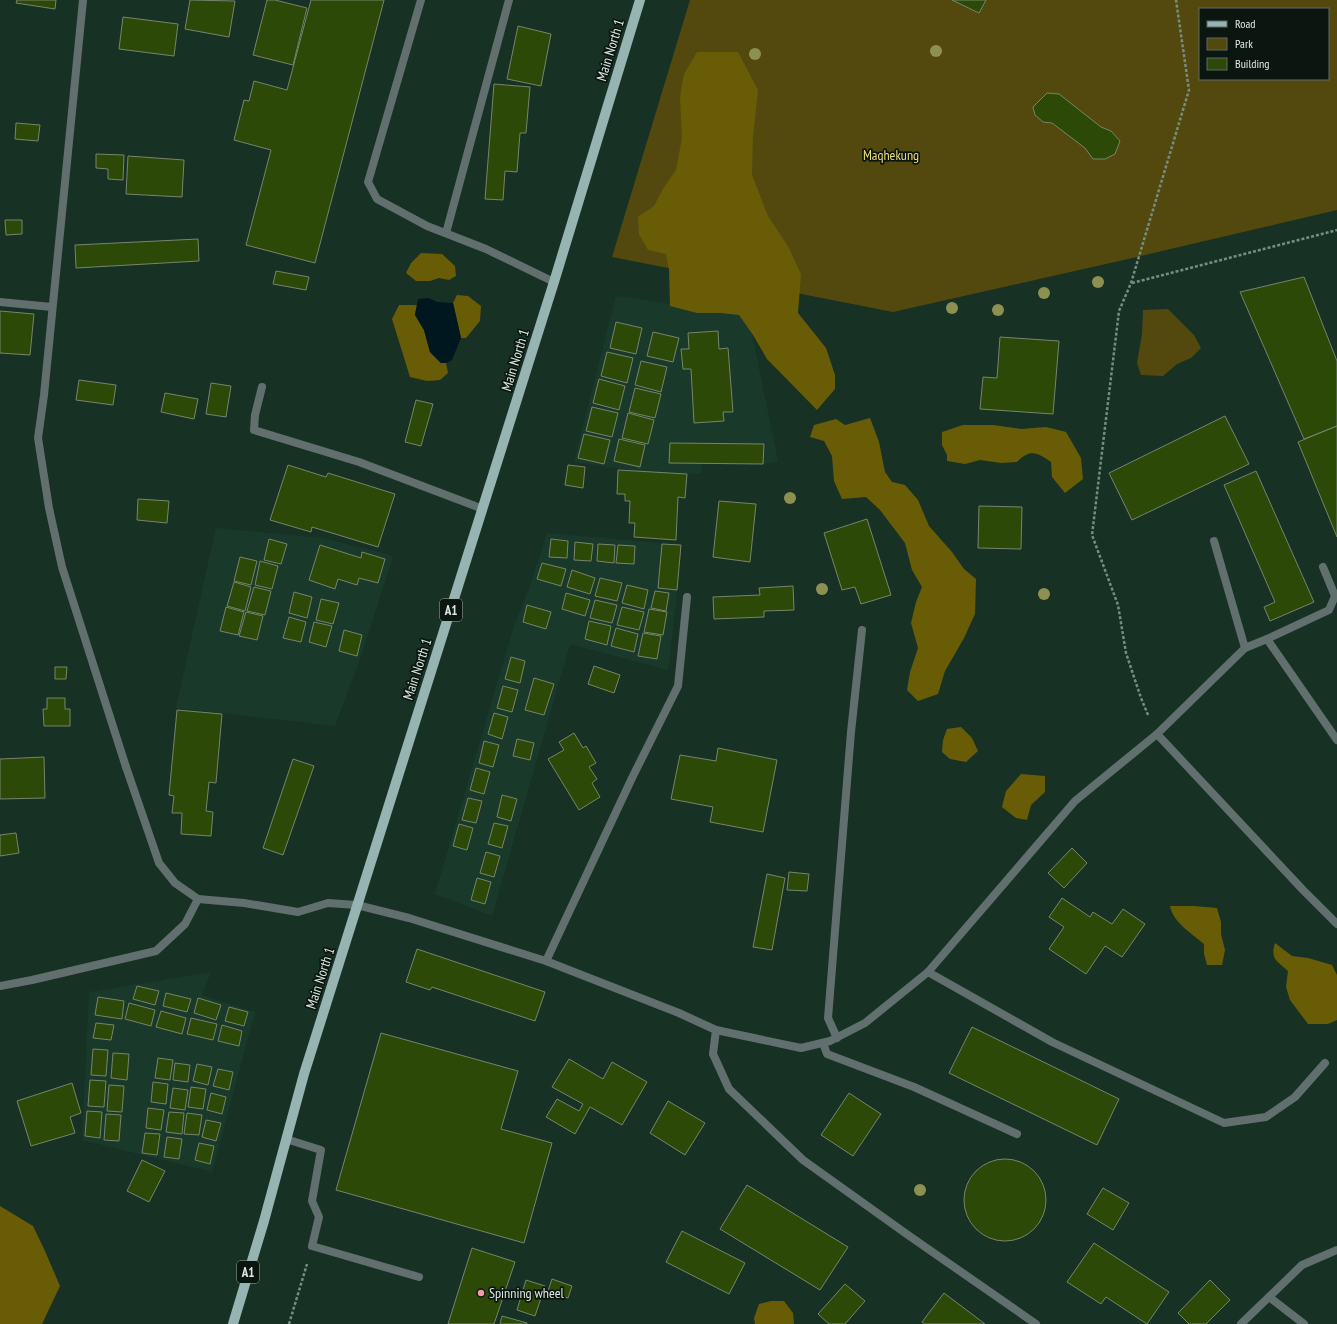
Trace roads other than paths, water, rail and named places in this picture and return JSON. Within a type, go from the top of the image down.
[{"type":"main road","name":"Main North 1","points":[[233,1324],[264,1221],[304,1074],[483,509],[640,0]]},
{"type":"street","points":[[82,0],[44,395],[38,438],[49,508],[62,568],[159,863],[175,883],[198,899],[244,903],[298,912],[328,903],[357,905],[409,918],[546,961],[679,1013],[716,1030],[801,1048],[830,1041],[865,1022],[928,972],[1075,801],[1157,734],[1245,648],[1329,610],[1335,596],[1323,567]]},
{"type":"street","points":[[421,0],[368,182],[377,199],[427,226],[486,249],[554,282]]},
{"type":"street","points":[[446,233],[509,0]]},
{"type":"street","points":[[0,302],[52,307]]},
{"type":"street","points":[[262,387],[255,415],[254,430],[359,462],[483,509]]},
{"type":"street","points":[[1214,541],[1245,648]]},
{"type":"street","points":[[546,961],[632,778],[678,686],[687,597]]},
{"type":"street","points":[[837,1038],[828,1018],[850,732],[862,630]]},
{"type":"street","points":[[1267,639],[1337,740]]},
{"type":"street","points":[[1157,734],[1303,890],[1337,924]]},
{"type":"street","points":[[0,986],[156,951],[185,924],[198,899]]},
{"type":"street","points":[[928,972],[1052,1042],[1224,1122],[1266,1117],[1296,1097],[1325,1063]]},
{"type":"street","points":[[716,1030],[712,1054],[729,1088],[803,1160],[1036,1324]]},
{"type":"street","points":[[823,1043],[827,1054],[914,1087],[1017,1134]]},
{"type":"street","points":[[286,1139],[321,1150],[312,1200],[319,1217],[312,1246],[419,1277]]},
{"type":"street","points":[[1242,1324],[1302,1265],[1337,1250]]},
{"type":"street","points":[[1270,1297],[1304,1324]]},
{"type":"water","points":[[429,298],[437,302],[453,303],[461,338],[452,360],[446,363],[441,363],[430,352],[424,330],[415,315],[418,299]]},
{"type":"place","name":"Spinning wheel","points":[[481,1293]]},
{"type":"park label","name":"Maqhekung","points":[[891,155]]}]
